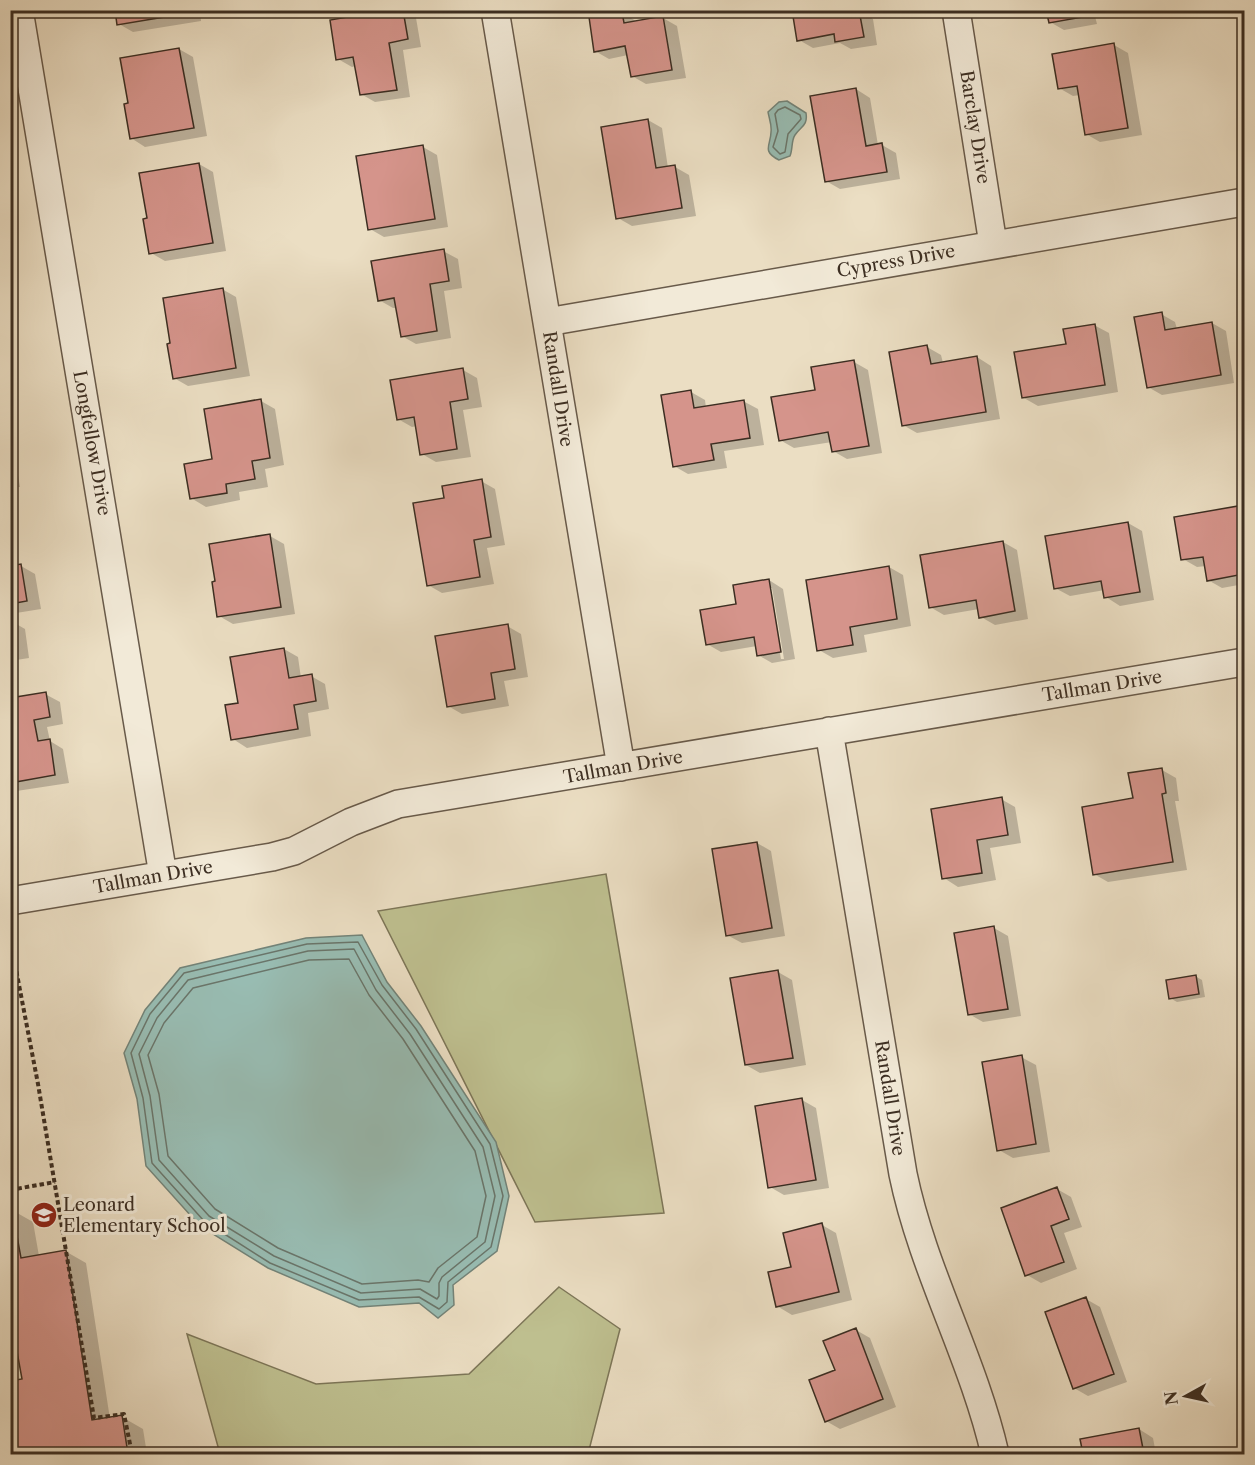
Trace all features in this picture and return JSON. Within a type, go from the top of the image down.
[{"type":"street","name":"Longfellow Drive","points":[[19,10],[163,875]]},
{"type":"street","name":"Randall Drive","points":[[495,10],[621,767]]},
{"type":"street","name":"Barclay Drive","points":[[956,10],[993,244]]},
{"type":"street","name":"Cypress Drive","points":[[547,322],[1245,202]]},
{"type":"street","name":"Tallman Drive","points":[[10,901],[272,857],[294,851],[351,822],[398,804],[1245,662]]},
{"type":"street","name":"Randall Drive","points":[[829,731],[911,1211],[980,1401],[995,1455]]},
{"type":"path","points":[[15,964],[55,1182],[94,1418],[124,1414],[132,1455]]},
{"type":"path","points":[[10,1190],[55,1182]]},
{"type":"green space","points":[[606,874],[664,1213],[535,1222],[378,911]]},
{"type":"green space","points":[[559,1287],[620,1329],[588,1454],[220,1454],[187,1334],[316,1384],[469,1374]]},
{"type":"water","points":[[787,101],[806,113],[806,121],[794,137],[790,156],[779,160],[770,154],[768,148],[771,124],[768,112],[779,102]]},
{"type":"water","points":[[362,935],[387,982],[421,1026],[496,1142],[509,1196],[497,1251],[453,1285],[454,1305],[438,1318],[419,1303],[359,1307],[268,1268],[200,1226],[146,1166],[137,1099],[124,1053],[145,1010],[180,968],[306,938]]},
{"type":"building","points":[[115,10],[188,10],[188,13],[117,25]]},
{"type":"building","points":[[388,10],[403,10],[408,39],[389,43],[397,90],[360,95],[353,57],[336,60],[330,20]]},
{"type":"building","points":[[792,10],[842,10],[842,13],[859,10],[864,37],[835,42],[834,34],[797,41]]},
{"type":"building","points":[[1046,10],[1082,10],[1083,17],[1049,23]]},
{"type":"building","points":[[622,12],[624,23],[663,16],[672,70],[631,77],[625,46],[594,52],[589,17]]},
{"type":"building","points":[[1114,43],[1128,128],[1085,135],[1077,86],[1058,89],[1052,54]]},
{"type":"building","points":[[179,48],[194,128],[130,139],[124,104],[128,103],[120,58]]},
{"type":"building","points":[[856,88],[866,146],[882,143],[887,172],[825,182],[810,96]]},
{"type":"building","points":[[648,119],[656,168],[675,165],[682,208],[616,219],[601,127]]},
{"type":"building","points":[[423,145],[435,219],[368,230],[356,156]]},
{"type":"building","points":[[199,163],[213,243],[149,254],[143,219],[147,218],[139,173]]},
{"type":"building","points":[[444,249],[449,281],[430,284],[437,331],[401,337],[394,298],[378,301],[371,261]]},
{"type":"building","points":[[223,288],[236,368],[173,379],[163,298]]},
{"type":"building","points":[[1162,312],[1165,330],[1212,322],[1221,375],[1147,388],[1134,317]]},
{"type":"building","points":[[1095,324],[1105,385],[1022,398],[1014,352],[1066,344],[1063,329]]},
{"type":"building","points":[[927,345],[931,364],[977,356],[986,412],[902,426],[889,352]]},
{"type":"building","points":[[854,360],[869,446],[832,452],[828,432],[779,441],[771,397],[815,390],[811,367]]},
{"type":"building","points":[[463,368],[468,399],[450,402],[457,449],[420,455],[414,417],[397,420],[390,380]]},
{"type":"building","points":[[691,390],[694,408],[744,400],[750,438],[711,444],[714,460],[673,467],[661,395]]},
{"type":"building","points":[[261,399],[270,458],[252,461],[255,479],[226,484],[227,493],[190,499],[184,464],[212,459],[204,409]]},
{"type":"building","points":[[482,479],[491,537],[474,540],[480,577],[427,586],[413,503],[444,498],[442,486]]},
{"type":"building","points":[[1244,505],[1244,574],[1207,581],[1203,557],[1181,560],[1174,517]]},
{"type":"building","points":[[1128,522],[1140,592],[1104,598],[1101,581],[1054,589],[1045,536]]},
{"type":"building","points":[[270,534],[281,607],[217,617],[212,582],[215,581],[209,544]]},
{"type":"building","points":[[1003,541],[1015,611],[979,618],[976,600],[929,608],[920,555]]},
{"type":"building","points":[[21,564],[27,601],[10,604],[10,566]]},
{"type":"building","points":[[889,566],[897,619],[850,627],[853,645],[817,651],[806,580]]},
{"type":"building","points":[[769,579],[781,652],[757,656],[754,637],[706,645],[700,610],[736,604],[733,585]]},
{"type":"building","points":[[11,619],[16,651],[10,651]]},
{"type":"building","points":[[508,624],[515,669],[491,673],[495,699],[447,707],[435,636]]},
{"type":"building","points":[[284,648],[289,678],[312,674],[316,701],[294,705],[298,729],[231,740],[225,705],[238,703],[230,657]]},
{"type":"building","points":[[46,692],[50,717],[34,720],[38,741],[50,739],[55,775],[10,783],[10,698]]},
{"type":"building","points":[[1162,768],[1166,793],[1162,794],[1173,862],[1093,875],[1082,807],[1133,798],[1128,773]]},
{"type":"building","points":[[1002,797],[1008,835],[977,840],[982,873],[942,879],[931,809]]},
{"type":"building","points":[[757,842],[772,928],[726,936],[712,849]]},
{"type":"building","points":[[994,926],[1008,1009],[968,1015],[954,933]]},
{"type":"building","points":[[778,970],[793,1058],[745,1065],[730,978]]},
{"type":"building","points":[[1196,975],[1199,994],[1169,999],[1166,980]]},
{"type":"building","points":[[1022,1055],[1036,1144],[997,1151],[982,1062]]},
{"type":"building","points":[[802,1098],[816,1180],[768,1188],[755,1106]]},
{"type":"building","points":[[1057,1187],[1069,1219],[1051,1226],[1064,1262],[1025,1276],[1001,1208]]},
{"type":"building","points":[[10,1209],[12,1209],[21,1258],[66,1250],[92,1420],[122,1415],[128,1454],[10,1454],[10,1381],[22,1379],[12,1324],[10,1324]]},
{"type":"building","points":[[822,1223],[839,1292],[776,1307],[768,1272],[791,1267],[783,1233]]},
{"type":"building","points":[[1086,1297],[1114,1374],[1073,1389],[1045,1312]]},
{"type":"building","points":[[856,1328],[883,1399],[825,1422],[809,1380],[835,1370],[823,1341]]},
{"type":"building","points":[[1139,1428],[1144,1454],[1083,1454],[1080,1439]]},
{"type":"place","name":"Leonard Elementary School","points":[[44,1215]]}]
